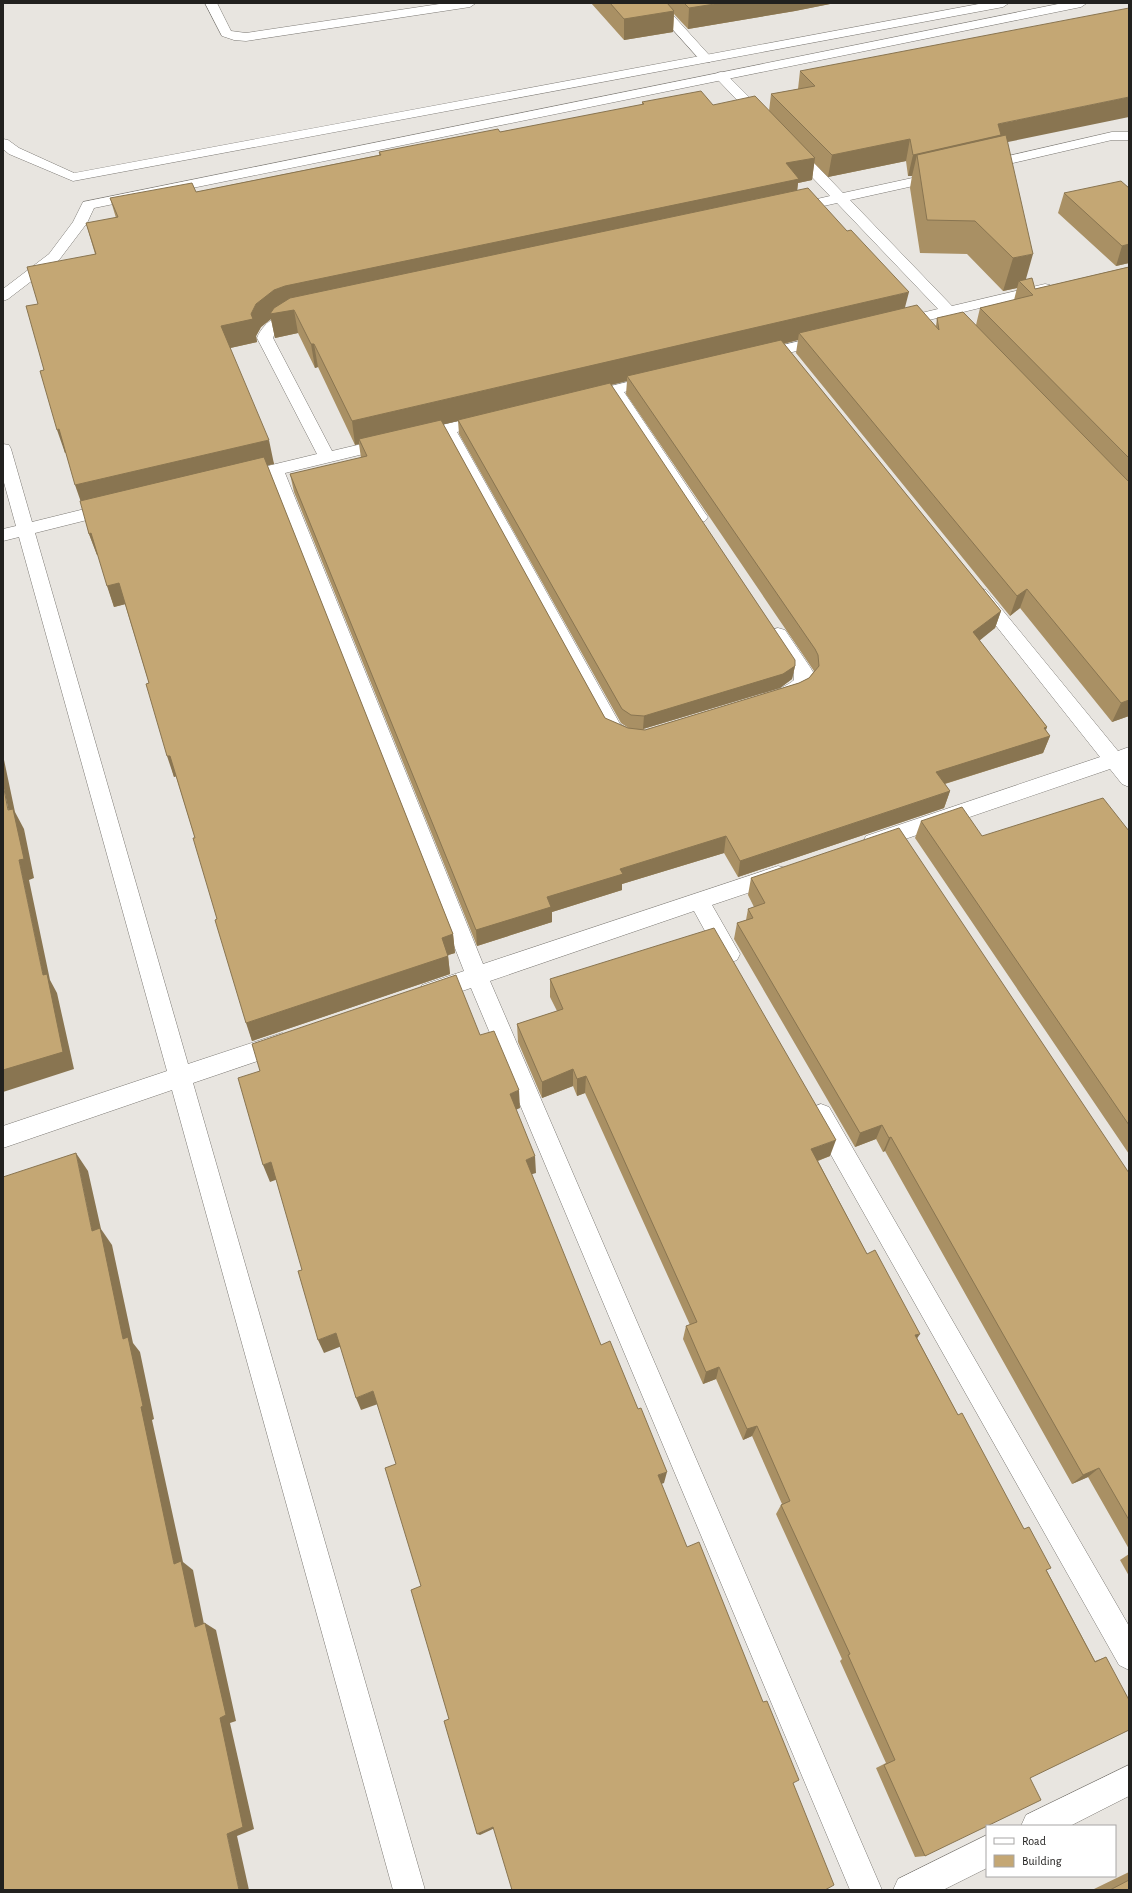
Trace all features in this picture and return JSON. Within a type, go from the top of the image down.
[{"type":"street","points":[[211,3],[226,33],[234,36],[246,37],[470,3]]},
{"type":"street","points":[[655,3],[706,58]]},
{"type":"street","points":[[81,191],[388,118],[1003,3]]},
{"type":"street","points":[[3,143],[81,191],[403,141],[1081,3]]},
{"type":"street","points":[[721,76],[771,127]]},
{"type":"street","points":[[388,118],[403,141]]},
{"type":"street","points":[[972,168],[1112,136],[1129,136]]},
{"type":"street","points":[[782,138],[965,328]]},
{"type":"street","points":[[778,212],[957,172]]},
{"type":"street","points":[[3,296],[54,257],[80,223],[81,191]]},
{"type":"street","points":[[881,327],[1058,285]]},
{"type":"street","points":[[313,311],[289,316],[274,324],[267,331],[265,338],[327,458]]},
{"type":"street","points":[[745,359],[843,336]]},
{"type":"street","points":[[783,350],[797,366]]},
{"type":"street","points":[[569,400],[668,377]]},
{"type":"street","points":[[614,390],[706,527]]},
{"type":"street","points":[[245,477],[500,417]]},
{"type":"street","points":[[447,429],[613,729],[622,736],[643,738]]},
{"type":"street","points":[[3,449],[14,532],[181,1077],[409,1890]]},
{"type":"street","points":[[275,470],[477,976],[866,1890]]},
{"type":"street","points":[[14,532],[124,505]]},
{"type":"street","points":[[970,582],[1122,758],[1129,779]]},
{"type":"street","points":[[765,701],[788,694],[797,689],[804,682],[803,672],[768,619]]},
{"type":"street","points":[[855,848],[1122,758]]},
{"type":"street","points":[[899,833],[913,853]]},
{"type":"street","points":[[410,999],[796,868]]},
{"type":"street","points":[[699,901],[738,970]]},
{"type":"street","points":[[3,1137],[299,1037]]},
{"type":"street","points":[[810,1095],[1129,1655]]},
{"type":"street","points":[[1039,1825],[1129,1780]]},
{"type":"street","points":[[909,1890],[986,1852]]},
{"type":"building","points":[[610,3],[667,3],[674,11],[624,19]]},
{"type":"building","points":[[684,3],[721,3],[689,8]]},
{"type":"building","points":[[1129,8],[1129,97],[998,124],[1001,135],[913,155],[910,139],[832,155],[771,94],[815,86],[800,71]]},
{"type":"building","points":[[701,91],[713,105],[755,96],[815,158],[786,163],[799,179],[285,286],[274,290],[256,304],[251,314],[253,319],[221,326],[269,440],[75,485],[40,371],[44,370],[26,306],[38,304],[27,267],[96,254],[86,223],[118,217],[110,198],[192,183],[196,192],[381,155],[379,152],[498,129],[500,132],[644,104],[642,102]]},
{"type":"building","points":[[1006,135],[1033,254],[1013,258],[975,221],[927,220],[917,155]]},
{"type":"building","points":[[1121,181],[1129,188],[1129,244],[1122,246],[1064,193]]},
{"type":"building","points":[[808,188],[847,231],[851,230],[909,292],[352,421],[314,344],[311,344],[294,310],[270,314],[274,308],[290,298]]},
{"type":"building","points":[[1129,267],[1129,458],[980,308],[1033,295],[1019,281],[1032,278],[1035,289]]},
{"type":"building","points":[[917,305],[939,330],[937,318],[963,312],[1129,482],[1129,700],[1121,703],[1027,589],[1017,596],[799,333]]},
{"type":"building","points":[[781,340],[1001,611],[973,632],[1047,727],[1044,728],[1050,736],[936,772],[950,791],[740,861],[726,836],[620,869],[623,874],[547,897],[551,907],[476,930],[290,474],[367,456],[359,439],[441,420],[605,718],[628,728],[645,730],[799,683],[809,678],[819,666],[818,655],[815,649],[627,376]]},
{"type":"building","points":[[610,383],[795,660],[795,666],[783,674],[644,716],[631,715],[622,709],[458,420]]},
{"type":"building","points":[[264,457],[453,934],[442,938],[448,956],[246,1023],[215,920],[217,919],[193,838],[195,838],[170,756],[167,756],[146,684],[149,683],[119,583],[107,586],[91,533],[89,534],[80,501]]},
{"type":"building","points":[[3,784],[8,810],[13,809],[24,859],[19,860],[43,975],[47,974],[63,1052],[3,1070]]},
{"type":"building","points":[[1103,798],[1129,831],[1129,1125],[921,821],[962,807],[982,836]]},
{"type":"building","points":[[899,828],[1129,1173],[1129,1520],[1099,1468],[1083,1475],[891,1137],[889,1138],[882,1125],[860,1133],[737,923],[753,918],[748,909],[765,903],[751,878]]},
{"type":"building","points":[[714,928],[836,1140],[811,1149],[867,1254],[875,1250],[920,1334],[915,1335],[958,1415],[962,1413],[1024,1529],[1029,1527],[1051,1568],[1046,1570],[1095,1662],[1106,1657],[1129,1700],[1129,1730],[1030,1778],[1041,1800],[989,1825],[986,1825],[986,1827],[925,1856],[884,1765],[895,1760],[848,1655],[850,1654],[781,1505],[790,1501],[757,1426],[747,1429],[719,1367],[706,1372],[686,1326],[697,1322],[586,1076],[577,1079],[573,1069],[542,1082],[517,1024],[563,1009],[550,979]]},
{"type":"building","points":[[456,975],[480,1035],[494,1031],[519,1090],[510,1094],[535,1156],[526,1160],[601,1345],[610,1341],[638,1409],[641,1408],[667,1472],[658,1475],[687,1547],[699,1542],[763,1702],[767,1701],[799,1780],[793,1783],[834,1885],[825,1890],[512,1890],[493,1827],[477,1834],[444,1721],[449,1719],[411,1590],[421,1586],[385,1468],[396,1464],[373,1391],[356,1398],[336,1333],[318,1340],[298,1271],[302,1270],[271,1162],[263,1165],[238,1078],[260,1071],[252,1044]]},
{"type":"building","points":[[76,1153],[92,1231],[100,1228],[123,1339],[128,1337],[174,1564],[181,1561],[195,1627],[205,1623],[226,1715],[220,1718],[243,1827],[227,1834],[239,1890],[3,1890],[3,1177]]},
{"type":"building","points":[[1129,1880],[1129,1890],[1110,1890]]}]
